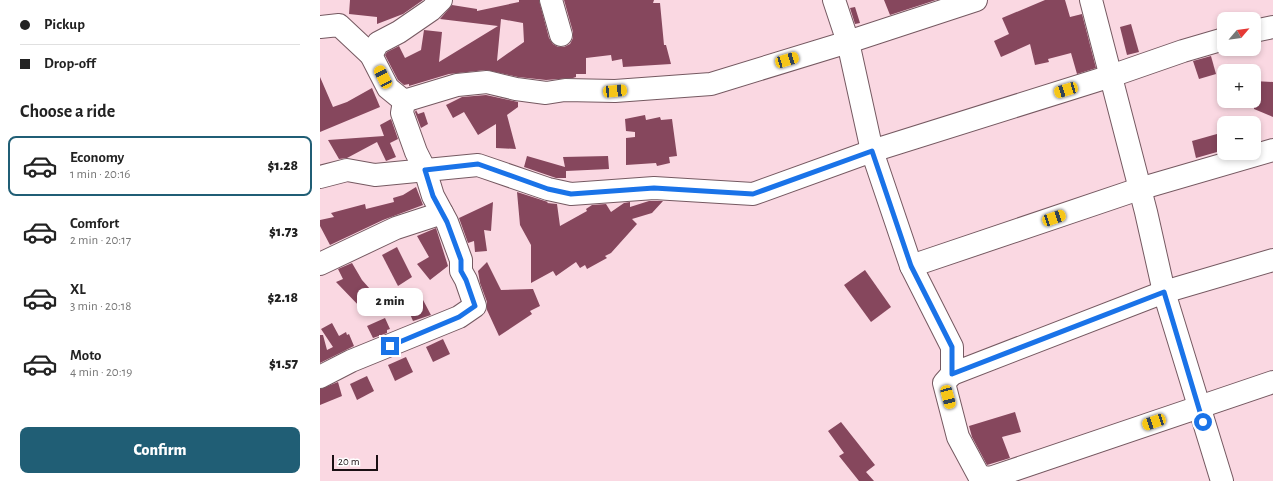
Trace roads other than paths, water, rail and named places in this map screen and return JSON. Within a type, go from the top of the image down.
[{"type":"street","points":[[371,55],[378,44],[399,32],[431,10],[441,0]]},
{"type":"street","points":[[551,0],[562,35]]},
{"type":"street","points":[[834,0],[848,42],[872,151],[911,266],[952,347],[952,374]]},
{"type":"street","points":[[404,101],[457,85],[487,82],[516,89],[546,93],[565,90],[615,91],[711,84],[848,42],[976,0]]},
{"type":"street","points":[[1091,0],[1146,212],[1164,292],[1198,407],[1222,481]]},
{"type":"street","points":[[320,27],[338,24],[371,55],[388,88],[404,101]]},
{"type":"street","points":[[1261,30],[1273,27]]},
{"type":"street","points":[[320,177],[347,170],[375,175],[478,164],[548,189],[571,194],[654,188],[753,194],[872,151],[1217,41]]},
{"type":"street","points":[[320,377],[351,361],[459,317],[475,306],[466,280],[461,271],[461,260],[442,213],[433,196],[425,170],[416,152],[402,113],[404,101]]},
{"type":"street","points":[[911,266],[1139,189],[1273,150]]},
{"type":"street","points":[[320,264],[396,228],[442,213]]},
{"type":"street","points":[[1273,260],[1164,292],[952,374],[944,383],[958,437],[979,476],[990,480],[1273,382]]}]
